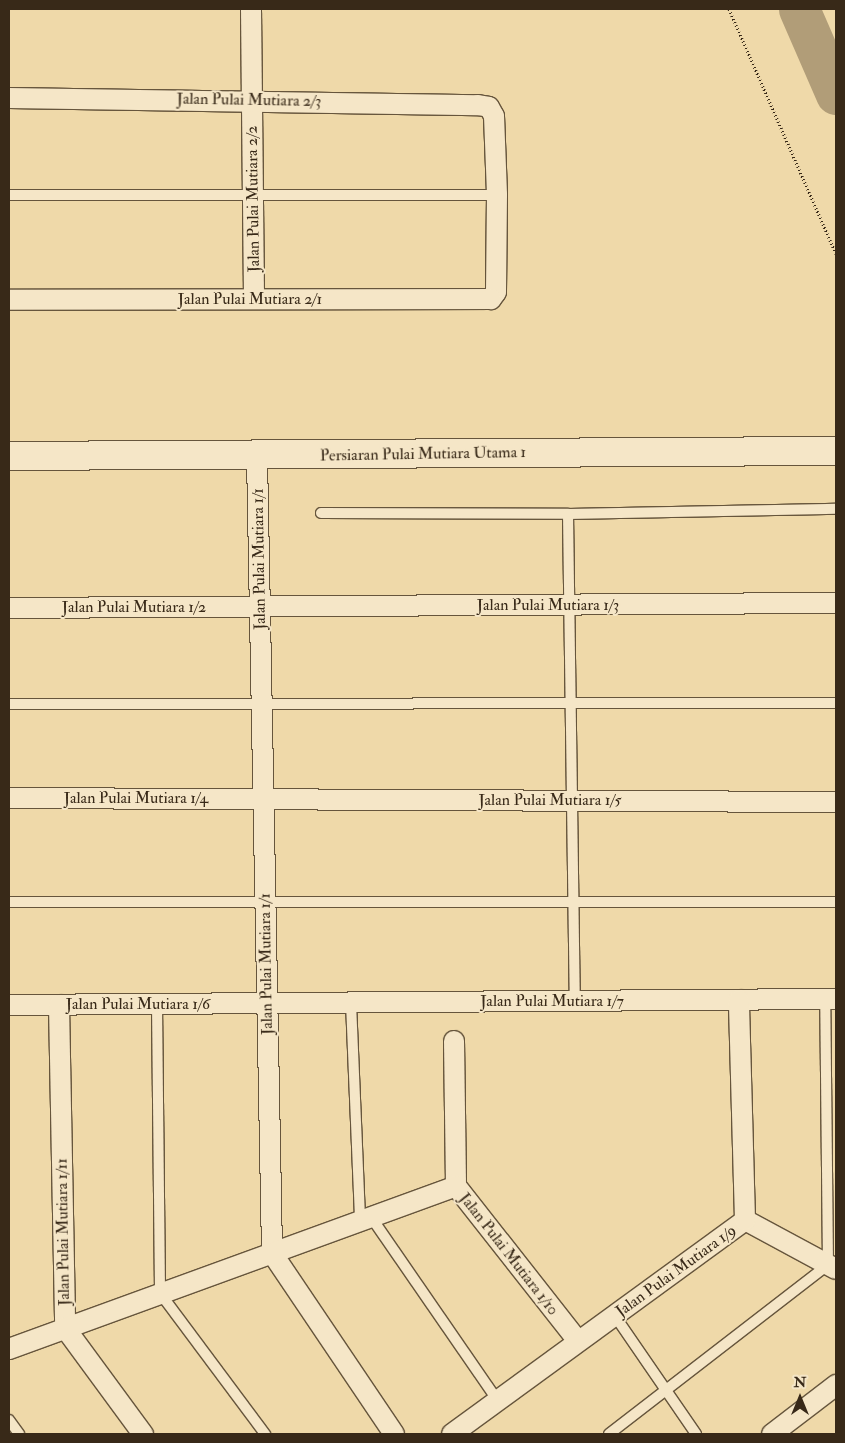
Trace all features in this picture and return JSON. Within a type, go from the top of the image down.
[{"type":"main road","name":"Persiaran Pulai Mutiara Utama 1","points":[[9,456],[836,451]]},
{"type":"street","name":"Jalan Pulai Mutiara 2/2","points":[[251,9],[254,299]]},
{"type":"street","name":"Jalan Pulai Mutiara 2/3","points":[[9,98],[252,99],[489,107],[494,116],[497,195]]},
{"type":"street","name":"Jalan Pulai Mutiara 2/1","points":[[9,300],[491,299],[496,292],[497,195]]},
{"type":"street","name":"Jalan Pulai Mutiara 1/1","points":[[257,456],[272,1252]]},
{"type":"street","name":"Jalan Pulai Mutiara 1/3","points":[[260,606],[836,604]]},
{"type":"street","name":"Jalan Pulai Mutiara 1/2","points":[[9,608],[260,606]]},
{"type":"street","name":"Jalan Pulai Mutiara 1/4","points":[[9,798],[263,799]]},
{"type":"street","name":"Jalan Pulai Mutiara 1/5","points":[[263,799],[836,802]]},
{"type":"street","name":"Jalan Pulai Mutiara 1/7","points":[[267,1004],[830,999]]},
{"type":"street","name":"Jalan Pulai Mutiara 1/9","points":[[452,1434],[745,1220],[739,1000]]},
{"type":"street","name":"Jalan Pulai Mutiara 1/6","points":[[9,1005],[267,1004]]},
{"type":"street","name":"Jalan Pulai Mutiara 1/11","points":[[59,1005],[65,1328],[143,1434]]},
{"type":"street","name":"Jalan Pulai Mutiara 1/10","points":[[454,1041],[456,1186],[578,1341]]},
{"type":"street","points":[[9,1348],[456,1186]]},
{"type":"street","points":[[745,1220],[832,1267]]},
{"type":"street","points":[[272,1252],[394,1434]]},
{"type":"street","points":[[772,1434],[836,1385]]},
{"type":"lane","points":[[9,195],[497,195]]},
{"type":"lane","points":[[321,513],[568,514],[836,509]]},
{"type":"lane","points":[[568,514],[573,702],[572,800],[575,1001]]},
{"type":"lane","points":[[9,704],[262,702],[836,703]]},
{"type":"lane","points":[[9,902],[265,900],[836,902]]},
{"type":"lane","points":[[610,1434],[832,1267],[830,999]]},
{"type":"lane","points":[[351,1003],[365,1219],[498,1401]]},
{"type":"lane","points":[[157,1004],[160,1293],[265,1434]]},
{"type":"lane","points":[[615,1316],[696,1434]]},
{"type":"lane","points":[[9,1420],[19,1434]]},
{"type":"path","points":[[729,9],[836,254]]},
{"type":"waterway","points":[[799,9],[836,94]]}]
